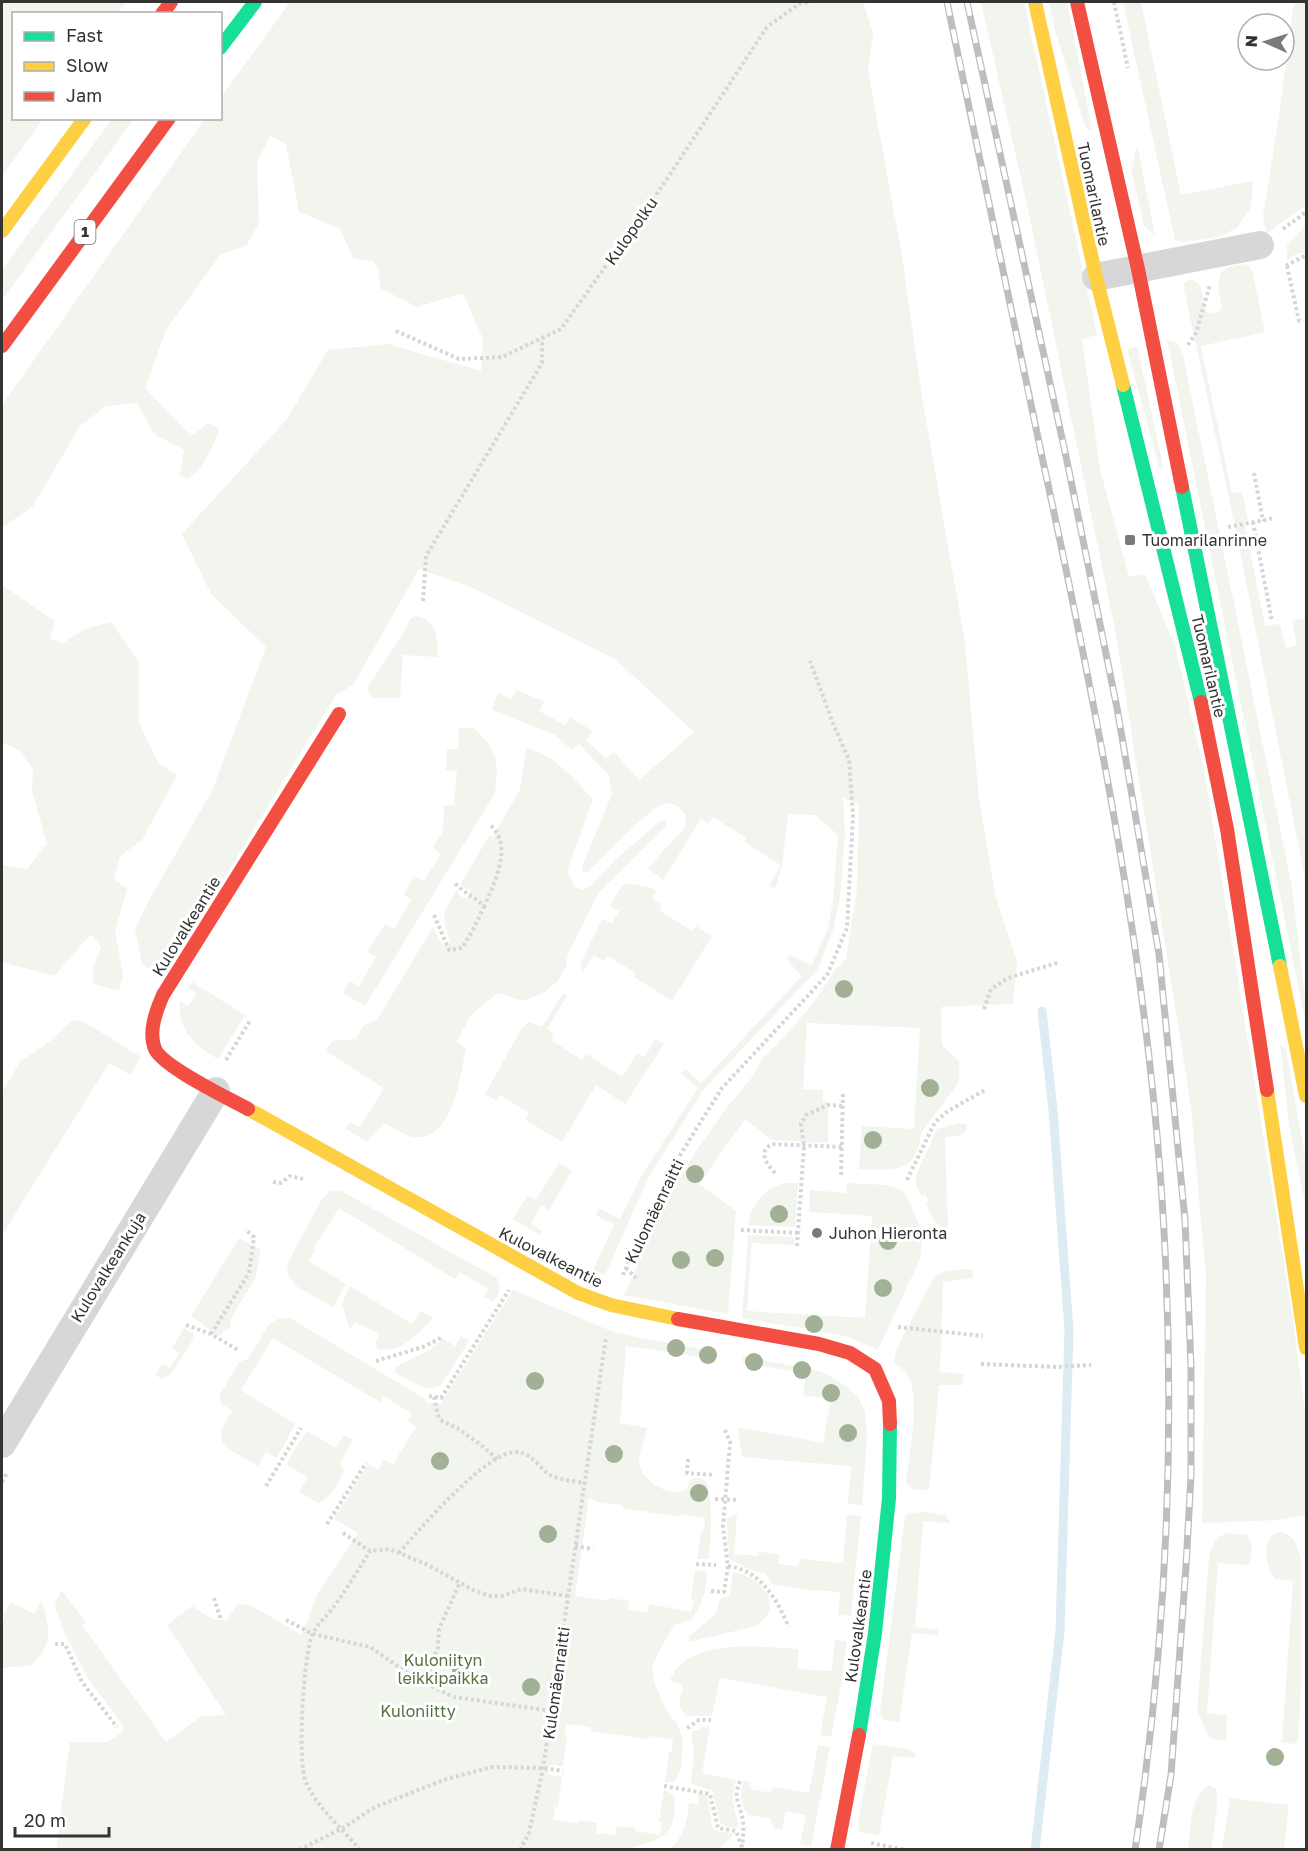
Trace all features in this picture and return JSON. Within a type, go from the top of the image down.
[{"type":"main road","points":[[222,45],[255,2]]},
{"type":"main road","name":"Tuomarilantie","points":[[1035,2],[1096,277],[1193,664],[1224,817],[1306,1348]]},
{"type":"main road","name":"Tuomarilantie","points":[[1077,2],[1138,269],[1306,1096]]},
{"type":"main road","points":[[2,231],[84,120]]},
{"type":"main road","name":"1","points":[[2,346],[168,120]]},
{"type":"main road","name":"Kulovalkeantie","points":[[339,714],[163,995],[154,1015],[152,1031],[155,1046],[160,1057],[218,1080],[578,1293],[611,1305],[819,1344],[850,1353],[875,1369],[889,1401],[891,1438],[889,1498],[875,1633],[837,1850]]},
{"type":"street","points":[[1096,277],[1260,245]]},
{"type":"street","name":"Kulovalkeankuja","points":[[2,1444],[218,1080]]},
{"type":"path","name":"Kulopolku","points":[[396,331],[459,359],[502,357],[561,329],[663,185],[767,27],[799,4],[811,2]]},
{"type":"path","points":[[1276,269],[1306,256]]},
{"type":"path","points":[[1287,266],[1299,321],[1303,320]]},
{"type":"path","points":[[1188,345],[1196,333],[1205,306]]},
{"type":"path","points":[[423,601],[426,556],[542,363],[542,339]]},
{"type":"path","points":[[1254,473],[1263,521]]},
{"type":"path","points":[[1228,527],[1275,518]]},
{"type":"path","points":[[1253,522],[1272,621]]},
{"type":"path","points":[[1264,585],[1271,583]]},
{"type":"path","name":"Kulomäenraitti","points":[[520,1850],[529,1833],[543,1768],[611,1305],[639,1238],[675,1163],[722,1088],[827,975],[848,928],[854,814],[849,760],[810,661]]},
{"type":"path","points":[[434,915],[449,950],[462,948],[484,908],[498,873],[502,843],[498,832],[490,825]]},
{"type":"path","points":[[454,882],[462,891],[476,898],[484,908]]},
{"type":"path","points":[[984,1009],[991,989],[1008,978],[1060,962]]},
{"type":"path","points":[[218,1080],[251,1019]]},
{"type":"path","points":[[907,1180],[935,1122],[948,1111],[985,1090]]},
{"type":"path","points":[[841,1175],[840,1137],[843,1091]]},
{"type":"path","points":[[797,1246],[804,1146],[801,1124],[806,1115],[828,1105],[842,1106]]},
{"type":"path","points":[[775,1173],[765,1160],[764,1153],[767,1146],[772,1144],[842,1147]]},
{"type":"path","points":[[273,1182],[280,1183],[290,1176],[306,1179]]},
{"type":"path","points":[[211,1334],[249,1273],[254,1237],[245,1229]]},
{"type":"path","points":[[741,1230],[798,1233]]},
{"type":"path","points":[[498,1460],[481,1444],[442,1421],[431,1397],[441,1398],[511,1288]]},
{"type":"path","points":[[186,1325],[211,1334],[238,1350]]},
{"type":"path","points":[[898,1327],[983,1336]]},
{"type":"path","points":[[376,1361],[423,1347],[441,1338]]},
{"type":"path","points":[[981,1364],[1058,1367],[1091,1365]]},
{"type":"path","points":[[266,1486],[301,1428]]},
{"type":"path","points":[[711,1591],[724,1592],[728,1566],[723,1527],[730,1442],[724,1428]]},
{"type":"path","points":[[399,1553],[437,1508],[485,1466],[516,1452],[527,1455],[552,1476],[584,1483]]},
{"type":"path","points":[[688,1459],[687,1473],[714,1475]]},
{"type":"path","points":[[327,1524],[366,1463]]},
{"type":"path","points":[[2,1482],[8,1472]]},
{"type":"path","points":[[716,1499],[738,1500]]},
{"type":"path","points":[[343,1533],[370,1551],[389,1549],[426,1564],[490,1596],[503,1596],[521,1589],[568,1596]]},
{"type":"path","points":[[575,1546],[593,1550]]},
{"type":"path","points":[[360,1850],[343,1828],[322,1808],[306,1784],[302,1772],[300,1746],[307,1660],[313,1634],[350,1585],[370,1551]]},
{"type":"path","points":[[696,1564],[716,1565]]},
{"type":"path","points":[[728,1566],[738,1568],[764,1583],[776,1599],[789,1627]]},
{"type":"path","points":[[424,1683],[438,1647],[439,1629],[460,1582]]},
{"type":"path","points":[[214,1598],[221,1620]]},
{"type":"path","points":[[286,1620],[313,1634],[370,1647],[424,1683],[454,1697],[552,1711]]},
{"type":"path","points":[[55,1644],[65,1644],[82,1682],[117,1726]]},
{"type":"path","points":[[687,1728],[699,1720],[711,1720]]},
{"type":"path","points":[[299,1850],[343,1828],[375,1807],[446,1779],[493,1767],[543,1768],[563,1772]]},
{"type":"path","points":[[664,1786],[710,1794],[718,1828],[736,1831],[742,1847],[743,1820],[736,1798],[736,1790],[741,1780]]},
{"type":"path","points":[[868,1843],[906,1850]]},
{"type":"green space","points":[[2,2],[126,2],[119,12],[12,12],[12,120],[42,120],[2,176]]},
{"type":"green space","points":[[290,2],[863,2],[873,34],[868,70],[902,256],[922,397],[965,643],[979,799],[996,898],[1017,962],[1013,1004],[941,1007],[942,1045],[959,1061],[959,1082],[921,1133],[918,1147],[908,1163],[901,1167],[882,1170],[859,1169],[862,1126],[914,1129],[920,1028],[807,1023],[803,1089],[823,1090],[823,1101],[828,1102],[828,1143],[771,1140],[745,1119],[699,1184],[736,1211],[728,1314],[624,1295],[669,1197],[696,1151],[753,1076],[761,1060],[790,1031],[818,997],[833,972],[846,959],[857,889],[859,804],[843,798],[845,834],[840,899],[833,930],[818,969],[704,1089],[648,1178],[605,1275],[593,1270],[614,1225],[596,1215],[599,1208],[620,1219],[642,1175],[698,1088],[681,1074],[685,1069],[701,1083],[802,976],[787,960],[789,955],[812,965],[828,928],[833,900],[838,835],[815,815],[788,814],[782,865],[775,889],[769,886],[781,865],[744,842],[746,838],[713,817],[708,824],[701,819],[663,880],[648,868],[685,827],[686,816],[676,805],[667,803],[650,812],[588,872],[583,872],[582,867],[612,794],[609,775],[579,744],[572,750],[555,735],[492,710],[498,693],[512,699],[516,690],[544,701],[539,711],[565,725],[570,717],[592,731],[586,740],[606,758],[614,752],[639,780],[694,732],[615,659],[473,588],[419,569],[353,685],[336,695],[204,911],[183,926],[153,973],[142,964],[135,929],[149,900],[212,791],[266,647],[211,594],[182,534],[287,419],[328,350],[388,344],[481,371],[483,339],[463,293],[417,307],[380,288],[379,271],[373,261],[353,258],[340,229],[299,212],[286,144],[270,136],[257,162],[259,223],[246,246],[221,254],[167,328],[145,388],[191,436],[208,423],[219,428],[203,463],[187,479],[180,475],[184,450],[154,434],[137,403],[106,406],[80,426],[33,506],[2,528],[2,405],[204,120],[222,120],[222,96]]},
{"type":"green space","points":[[981,2],[1024,2],[1097,335],[1082,339],[1100,469],[1129,577],[1145,574],[1175,646],[1204,769],[1293,1320],[1306,1419],[1306,1515],[1277,1520],[1202,1523],[1206,1277],[1191,1107],[1115,629],[1027,205]]},
{"type":"green space","points":[[1049,2],[1067,2],[1092,130],[1086,129],[1056,34]]},
{"type":"green space","points":[[1123,2],[1141,2],[1181,195],[1253,181],[1251,207],[1237,228],[1218,237],[1181,242],[1175,240]]},
{"type":"green space","points":[[1294,2],[1306,2],[1306,205],[1266,234],[1263,216],[1285,72],[1296,72],[1296,12],[1293,12]]},
{"type":"green space","points":[[111,120],[133,120],[2,300],[2,270]]},
{"type":"green space","points":[[1138,149],[1155,235],[1144,226],[1132,173],[1135,150]]},
{"type":"green space","points":[[1306,225],[1306,252],[1296,254],[1287,261],[1287,245]]},
{"type":"green space","points":[[1244,264],[1252,270],[1265,332],[1201,346],[1232,493],[1242,492],[1248,520],[1244,521],[1265,626],[1280,624],[1286,648],[1297,645],[1292,621],[1306,618],[1306,884],[1234,522],[1183,284],[1188,280],[1197,283],[1202,291],[1206,311],[1215,314],[1222,307],[1218,286],[1221,272],[1231,266]]},
{"type":"green space","points":[[1167,340],[1177,343],[1183,355],[1292,887],[1306,1006],[1306,1024]]},
{"type":"green space","points":[[1137,346],[1163,466],[1160,470],[1127,349]]},
{"type":"green space","points":[[2,585],[55,621],[50,639],[63,643],[85,629],[111,622],[139,662],[139,723],[158,763],[177,775],[142,840],[120,856],[114,879],[127,889],[115,931],[123,976],[119,991],[93,984],[93,967],[101,947],[91,934],[54,976],[2,962],[2,865],[27,869],[47,844],[32,791],[33,769],[19,750],[2,742]]},
{"type":"green space","points":[[416,616],[429,621],[435,631],[438,657],[403,655],[400,698],[374,698],[369,694],[368,687],[410,619]]},
{"type":"green space","points":[[459,728],[474,728],[492,750],[497,772],[495,793],[365,1006],[343,993],[350,981],[359,986],[376,957],[367,952],[385,924],[394,929],[411,900],[404,895],[414,876],[424,881],[441,854],[433,847],[443,831],[444,805],[454,805],[457,771],[446,770],[447,749],[458,749]]},
{"type":"green space","points":[[526,748],[555,762],[571,775],[593,799],[567,871],[574,886],[581,890],[590,887],[616,859],[661,821],[665,820],[667,825],[599,892],[567,956],[566,967],[558,981],[543,993],[523,1001],[498,993],[472,1014],[456,1042],[466,1048],[461,1074],[453,1104],[438,1129],[427,1135],[414,1137],[385,1123],[367,1141],[345,1129],[350,1122],[360,1127],[384,1088],[326,1051],[332,1041],[356,1039],[363,1026],[377,1020],[433,927],[442,945],[450,943],[444,915],[457,890],[461,897],[467,898],[471,890],[464,888],[461,883],[489,836],[493,836],[520,790]]},
{"type":"green space","points":[[628,883],[652,888],[656,891],[652,898],[662,904],[659,910],[692,931],[696,926],[712,936],[672,1001],[634,977],[636,973],[608,956],[604,961],[594,955],[583,971],[580,965],[602,919],[612,923],[619,911],[609,906],[622,886]]},
{"type":"green space","points":[[192,982],[245,1015],[218,1059],[195,1043],[181,1020],[180,1001],[188,1006],[197,993],[188,988]]},
{"type":"green space","points":[[563,994],[567,996],[547,1029],[554,1034],[551,1040],[582,1060],[586,1054],[622,1077],[637,1053],[644,1057],[656,1039],[664,1044],[625,1104],[596,1085],[562,1142],[526,1120],[529,1113],[500,1095],[496,1101],[485,1094],[522,1028],[529,1022],[542,1027]]},
{"type":"green space","points":[[73,1020],[84,1022],[141,1057],[130,1075],[109,1063],[2,1235],[2,1092],[20,1062],[49,1042]]},
{"type":"green space","points":[[1280,1045],[1286,1050],[1306,1162],[1306,1208],[1290,1132]]},
{"type":"green space","points":[[958,1123],[966,1124],[967,1130],[962,1135],[945,1137],[948,1228],[942,1229],[934,1221],[926,1204],[929,1201],[925,1194],[922,1196],[916,1186],[916,1175],[937,1129]]},
{"type":"green space","points":[[559,1163],[572,1171],[549,1210],[541,1205],[531,1224],[542,1231],[540,1235],[513,1219],[528,1195],[536,1200]]},
{"type":"green space","points":[[785,1183],[798,1183],[795,1227],[748,1225],[752,1210],[760,1198],[771,1189]]},
{"type":"green space","points":[[847,1183],[887,1185],[900,1189],[907,1196],[920,1227],[922,1242],[920,1259],[878,1350],[846,1336],[742,1318],[748,1235],[794,1237],[794,1245],[752,1243],[747,1311],[865,1318],[872,1216],[809,1212],[810,1190],[846,1193]]},
{"type":"green space","points":[[331,1191],[341,1191],[497,1278],[500,1288],[497,1296],[493,1302],[484,1297],[488,1289],[460,1272],[455,1279],[339,1208],[313,1249],[315,1250],[309,1261],[346,1284],[333,1307],[296,1286],[289,1277],[287,1264],[322,1199]]},
{"type":"green space","points":[[239,1238],[261,1250],[255,1279],[231,1318],[230,1327],[219,1336],[191,1316]]},
{"type":"green space","points":[[973,1270],[973,1278],[943,1282],[940,1372],[963,1374],[963,1385],[939,1385],[929,1490],[914,1490],[906,1483],[912,1430],[913,1389],[909,1376],[894,1362],[897,1348],[934,1277],[943,1272]]},
{"type":"green space","points":[[350,1286],[412,1324],[421,1311],[433,1318],[401,1346],[386,1350],[377,1349],[376,1342],[380,1334],[355,1322],[350,1330],[342,1304]]},
{"type":"green space","name":"Kuloniitty","points":[[513,1290],[616,1333],[717,1352],[716,1359],[626,1346],[620,1423],[647,1428],[639,1460],[644,1475],[656,1486],[679,1492],[686,1490],[691,1479],[700,1478],[705,1481],[710,1495],[709,1559],[697,1559],[705,1518],[681,1514],[680,1517],[622,1508],[622,1505],[597,1502],[589,1498],[575,1596],[609,1601],[610,1598],[629,1601],[628,1610],[648,1613],[649,1604],[691,1612],[694,1600],[691,1599],[695,1570],[707,1572],[705,1591],[700,1606],[692,1619],[674,1625],[652,1667],[655,1684],[666,1710],[677,1724],[683,1738],[681,1768],[675,1782],[665,1782],[673,1739],[649,1736],[648,1739],[591,1731],[591,1727],[566,1724],[564,1737],[567,1737],[563,1766],[549,1765],[548,1775],[562,1777],[558,1807],[555,1807],[553,1820],[597,1823],[596,1833],[615,1835],[617,1826],[660,1835],[662,1822],[659,1822],[664,1790],[674,1795],[675,1810],[669,1829],[656,1840],[622,1850],[56,1849],[70,1742],[107,1742],[123,1732],[122,1724],[87,1677],[65,1634],[55,1602],[62,1591],[86,1622],[82,1625],[166,1742],[202,1716],[226,1715],[167,1625],[192,1606],[214,1620],[227,1620],[238,1604],[250,1605],[302,1635],[317,1595],[358,1533],[334,1519],[368,1464],[378,1470],[384,1460],[393,1464],[416,1427],[408,1421],[412,1414],[384,1396],[380,1402],[273,1338],[241,1390],[295,1424],[277,1458],[266,1452],[258,1466],[231,1450],[226,1446],[221,1434],[232,1410],[221,1403],[220,1395],[239,1362],[248,1359],[268,1326],[277,1319],[290,1318],[424,1398],[428,1403],[441,1403]]},
{"type":"green space","points":[[184,1328],[193,1333],[193,1339],[171,1374],[162,1379],[155,1375],[162,1364],[170,1368],[179,1353],[172,1348]]},
{"type":"green space","points":[[461,1336],[469,1341],[441,1385],[425,1387],[397,1374],[395,1370],[397,1366],[430,1350],[443,1339],[455,1346]]},
{"type":"green space","points":[[743,1356],[823,1372],[847,1387],[859,1398],[865,1412],[867,1436],[862,1505],[848,1504],[851,1466],[742,1457],[738,1427],[823,1443],[831,1400],[803,1395],[806,1373],[743,1363]]},
{"type":"green space","points":[[307,1431],[336,1448],[344,1435],[353,1440],[340,1463],[344,1471],[334,1490],[318,1503],[299,1492],[308,1477],[287,1465]]},
{"type":"green space","points":[[924,1512],[945,1515],[951,1523],[923,1521],[915,1627],[938,1630],[938,1635],[912,1633],[899,1722],[883,1720],[880,1712],[905,1516]]},
{"type":"green space","points":[[737,1514],[734,1554],[759,1556],[759,1552],[779,1554],[778,1564],[798,1566],[800,1559],[843,1563],[847,1515],[861,1516],[851,1616],[838,1615],[840,1592],[772,1584],[765,1573],[755,1572],[729,1559],[727,1518]]},
{"type":"green space","points":[[1281,1532],[1293,1539],[1301,1562],[1301,1683],[1298,1742],[1295,1744],[1282,1742],[1293,1581],[1275,1579],[1268,1566],[1266,1551],[1270,1538]]},
{"type":"green space","points":[[1227,1533],[1247,1535],[1252,1550],[1249,1565],[1218,1563],[1207,1713],[1227,1715],[1226,1741],[1208,1735],[1197,1713],[1209,1557],[1215,1542]]},
{"type":"green space","points":[[733,1572],[752,1579],[766,1593],[769,1610],[765,1618],[756,1626],[689,1642],[689,1636],[715,1615],[720,1599],[730,1596]]},
{"type":"green space","points":[[42,1601],[48,1627],[44,1649],[32,1665],[2,1668],[2,1620],[5,1618],[3,1615],[11,1602],[34,1614]]},
{"type":"green space","points":[[835,1640],[847,1641],[831,1737],[820,1735],[827,1697],[720,1678],[712,1716],[687,1716],[680,1707],[683,1689],[681,1684],[670,1681],[678,1667],[691,1657],[726,1648],[798,1649],[798,1669],[832,1671]]},
{"type":"green space","points":[[710,1726],[702,1773],[736,1780],[733,1802],[739,1824],[736,1829],[720,1824],[713,1791],[691,1784],[694,1751],[691,1736],[693,1732],[702,1727]]},
{"type":"green space","points":[[873,1744],[909,1749],[915,1754],[915,1758],[893,1756],[879,1836],[860,1832],[858,1821]]},
{"type":"green space","points":[[818,1745],[830,1747],[811,1847],[800,1845],[806,1815],[786,1811],[782,1830],[774,1828],[770,1818],[748,1815],[742,1803],[741,1794],[744,1781],[751,1782],[750,1789],[771,1793],[773,1787],[809,1793]]},
{"type":"green space","points":[[1210,1785],[1217,1790],[1217,1809],[1211,1849],[1188,1849],[1195,1804],[1198,1796]]},
{"type":"green space","points":[[698,1793],[706,1795],[708,1799],[712,1827],[719,1832],[733,1833],[731,1838],[719,1849],[670,1849],[682,1834],[689,1803],[699,1804]]},
{"type":"green space","points":[[1230,1798],[1289,1805],[1284,1849],[1222,1849]]},
{"type":"waterway","points":[[1035,1850],[1060,1631],[1069,1330],[1053,1110],[1042,1011]]},
{"type":"railway","points":[[947,2],[1083,650],[1120,849],[1148,1049],[1165,1250],[1169,1400],[1168,1476],[1154,1701],[1135,1850]]},
{"type":"railway","points":[[967,2],[1067,461],[1117,708],[1159,954],[1185,1220],[1191,1366],[1191,1476],[1186,1566],[1171,1775],[1159,1850]]},
{"type":"traffic: fast","points":[[222,45],[255,2]]},
{"type":"traffic: fast","points":[[1123,385],[1201,702]]},
{"type":"traffic: fast","points":[[1182,487],[1280,966]]},
{"type":"traffic: fast","points":[[859,1735],[875,1633],[889,1498],[890,1424]]},
{"type":"traffic: slow","points":[[1035,2],[1096,277],[1123,385]]},
{"type":"traffic: slow","points":[[2,231],[84,120]]},
{"type":"traffic: slow","points":[[1280,966],[1306,1096]]},
{"type":"traffic: slow","points":[[1267,1090],[1306,1348]]},
{"type":"traffic: slow","points":[[248,1109],[578,1293],[611,1305],[678,1319]]},
{"type":"traffic: jam","points":[[164,12],[171,2]]},
{"type":"traffic: jam","points":[[1077,2],[1138,269],[1182,487]]},
{"type":"traffic: jam","points":[[2,346],[168,120]]},
{"type":"traffic: jam","points":[[1201,702],[1227,829],[1267,1090]]},
{"type":"traffic: jam","points":[[248,1109],[197,1082],[160,1056],[153,1042],[154,1022],[163,995],[339,714]]},
{"type":"traffic: jam","points":[[678,1319],[819,1344],[850,1353],[875,1369],[889,1401],[890,1424]]},
{"type":"traffic: jam","points":[[837,1850],[859,1735]]},
{"type":"place","name":"Tuomarilanrinne","points":[[1130,540]]},
{"type":"place","name":"Juhon Hieronta","points":[[817,1233]]},
{"type":"park label","name":"Kuloniityn leikkipaikka","points":[[443,1669]]}]
